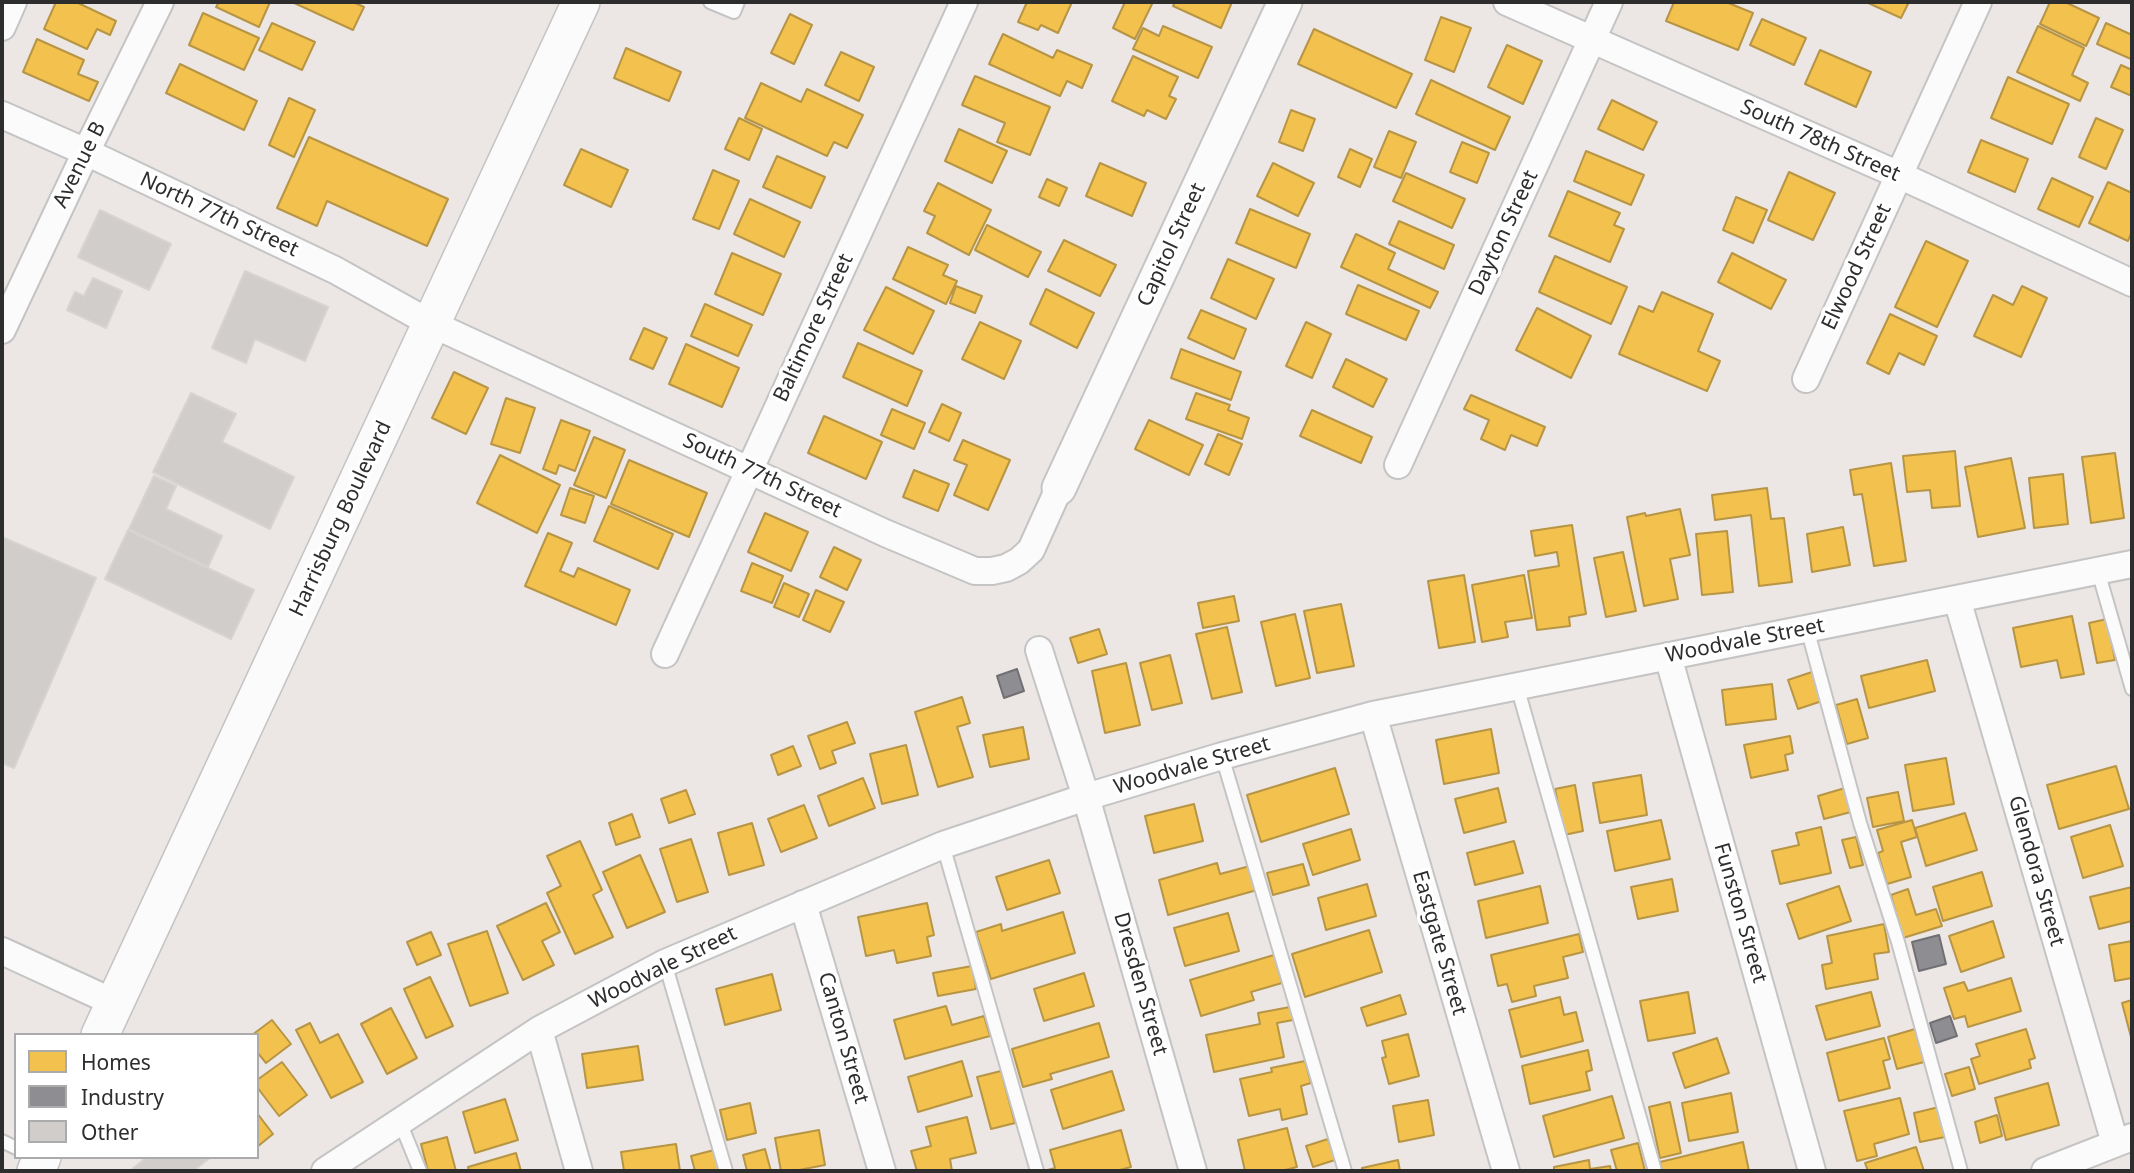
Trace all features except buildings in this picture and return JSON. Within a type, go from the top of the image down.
[{"type":"main road","name":"Harrisburg Boulevard","points":[[107,1019],[580,2]]},
{"type":"street","points":[[2,27],[13,2]]},
{"type":"street","name":"Avenue B","points":[[2,330],[160,2]]},
{"type":"street","name":"Baltimore Street","points":[[664,654],[964,2]]},
{"type":"street","name":"Capitol Street","points":[[1059,488],[1285,2]]},
{"type":"street","name":"South 78th Street","points":[[1507,2],[1899,175],[2132,283]]},
{"type":"street","name":"Dayton Street","points":[[1398,465],[1609,2]]},
{"type":"street","name":"Elwood Street","points":[[1805,379],[1978,2]]},
{"type":"street","name":"North 77th Street","points":[[2,115],[335,270],[432,324]]},
{"type":"street","name":"South 77th Street","points":[[432,324],[885,533],[975,571],[1006,568],[1031,550],[1059,488]]},
{"type":"street","name":"Woodvale Street","points":[[325,1171],[539,1030],[664,963],[943,845],[1086,797],[1373,715],[2132,564]]},
{"type":"street","name":"Glendora Street","points":[[1958,599],[2123,1140]]},
{"type":"street","name":"Dresden Street","points":[[1038,650],[1086,797],[1193,1171]]},
{"type":"street","name":"Funston Street","points":[[1668,656],[1812,1171]]},
{"type":"street","name":"Eastgate Street","points":[[1373,715],[1506,1171]]},
{"type":"street","name":"Canton Street","points":[[803,904],[882,1171]]},
{"type":"street","points":[[2,951],[107,1019]]},
{"type":"street","points":[[539,1030],[579,1171]]},
{"type":"street","points":[[2045,1171],[2123,1140]]},
{"type":"lane","points":[[709,2],[734,12],[738,2]]},
{"type":"lane","points":[[2098,571],[2132,689]]},
{"type":"lane","points":[[1807,628],[1860,823],[1898,942],[1961,1171]]},
{"type":"lane","points":[[1517,686],[1654,1171]]},
{"type":"lane","points":[[1222,756],[1345,1171]]},
{"type":"lane","points":[[943,845],[1037,1171]]},
{"type":"lane","points":[[664,963],[726,1171]]},
{"type":"lane","points":[[400,1122],[420,1171]]}]
